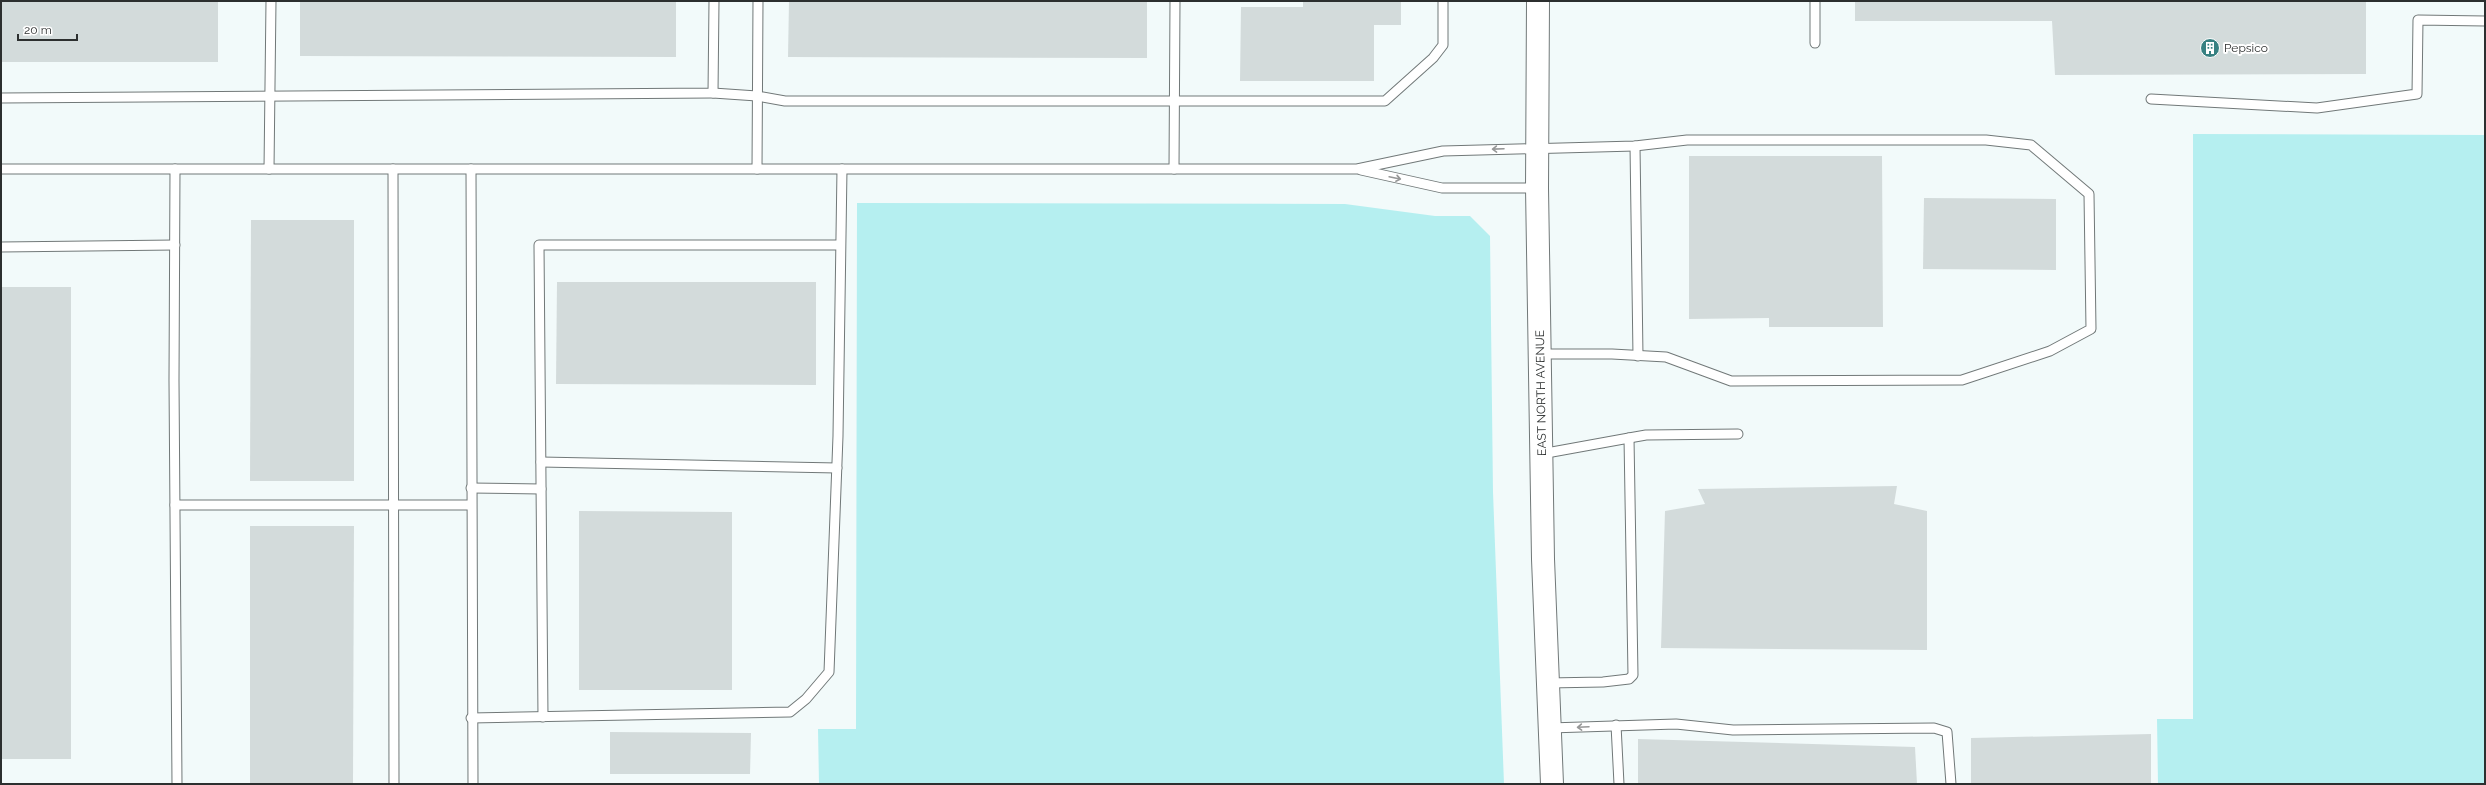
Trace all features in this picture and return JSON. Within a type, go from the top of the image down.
[{"type":"street","name":"EAST NORTH AVENUE","points":[[1538,1],[1537,188],[1541,454],[1552,784]]},
{"type":"lane","points":[[269,170],[271,1]]},
{"type":"lane","points":[[713,93],[714,1]]},
{"type":"lane","points":[[756,170],[758,1]]},
{"type":"lane","points":[[1174,169],[1175,1]]},
{"type":"lane","points":[[1,98],[713,93],[757,96],[786,101],[1385,101],[1433,58],[1443,45],[1443,1]]},
{"type":"lane","points":[[1815,1],[1815,43]]},
{"type":"lane","points":[[2151,99],[2317,108],[2417,94],[2418,20],[2485,21]]},
{"type":"lane","points":[[1,170],[1357,169],[1443,151],[1635,146],[1687,140],[1986,140],[2031,145],[2089,194],[2091,329],[2050,351],[1962,380],[1731,380],[1666,357],[1540,354]]},
{"type":"lane","points":[[1635,146],[1638,356]]},
{"type":"lane","points":[[1357,169],[1442,188],[1537,188]]},
{"type":"lane","points":[[175,170],[177,784]]},
{"type":"lane","points":[[393,170],[395,505],[394,784]]},
{"type":"lane","points":[[472,170],[471,718],[473,784]]},
{"type":"lane","points":[[471,718],[790,712],[806,699],[829,672],[837,468],[842,170]]},
{"type":"lane","points":[[543,716],[539,245],[840,246]]},
{"type":"lane","points":[[1,247],[175,246]]},
{"type":"lane","points":[[1541,454],[1646,435],[1738,434]]},
{"type":"lane","points":[[1548,683],[1603,682],[1629,679],[1633,675],[1629,438]]},
{"type":"lane","points":[[540,462],[837,468]]},
{"type":"lane","points":[[472,488],[541,489]]},
{"type":"lane","points":[[175,505],[471,505]]},
{"type":"lane","points":[[1550,728],[1676,724],[1733,730],[1934,728],[1947,732],[1951,784]]},
{"type":"lane","points":[[1616,725],[1618,784]]},
{"type":"shaded area","points":[[2193,134],[2485,135],[2485,784],[2158,784],[2157,719],[2193,719]]},
{"type":"shaded area","points":[[857,203],[1345,204],[1435,216],[1470,216],[1490,236],[1493,492],[1504,784],[819,784],[818,729],[856,729]]},
{"type":"building","points":[[1,1],[218,1],[218,62],[1,62]]},
{"type":"building","points":[[300,1],[676,1],[676,57],[300,56]]},
{"type":"building","points":[[789,1],[1147,1],[1147,58],[788,57]]},
{"type":"building","points":[[1303,1],[1401,1],[1401,25],[1374,25],[1374,81],[1240,81],[1241,7],[1303,7]]},
{"type":"building","name":"Pepsico","points":[[1855,1],[2366,1],[2366,74],[2055,75],[2052,21],[1855,21]]},
{"type":"building","points":[[1689,156],[1882,156],[1883,327],[1769,327],[1769,318],[1689,319]]},
{"type":"building","points":[[1924,198],[2056,199],[2056,270],[1923,269]]},
{"type":"building","points":[[251,220],[354,220],[354,481],[250,481]]},
{"type":"building","points":[[557,282],[816,282],[816,385],[556,384]]},
{"type":"building","points":[[1,287],[71,287],[71,759],[1,759]]},
{"type":"building","points":[[1897,486],[1894,504],[1927,511],[1927,650],[1661,648],[1665,511],[1705,504],[1698,489]]},
{"type":"building","points":[[579,511],[732,512],[732,690],[579,690]]},
{"type":"building","points":[[250,526],[354,526],[353,784],[250,784]]},
{"type":"building","points":[[610,732],[751,733],[750,774],[610,774]]},
{"type":"building","points":[[2151,734],[2151,784],[1971,784],[1971,738]]},
{"type":"building","points":[[1638,739],[1915,747],[1917,784],[1638,784]]},
{"type":"place","name":"Pepsico","points":[[2210,48]]}]
